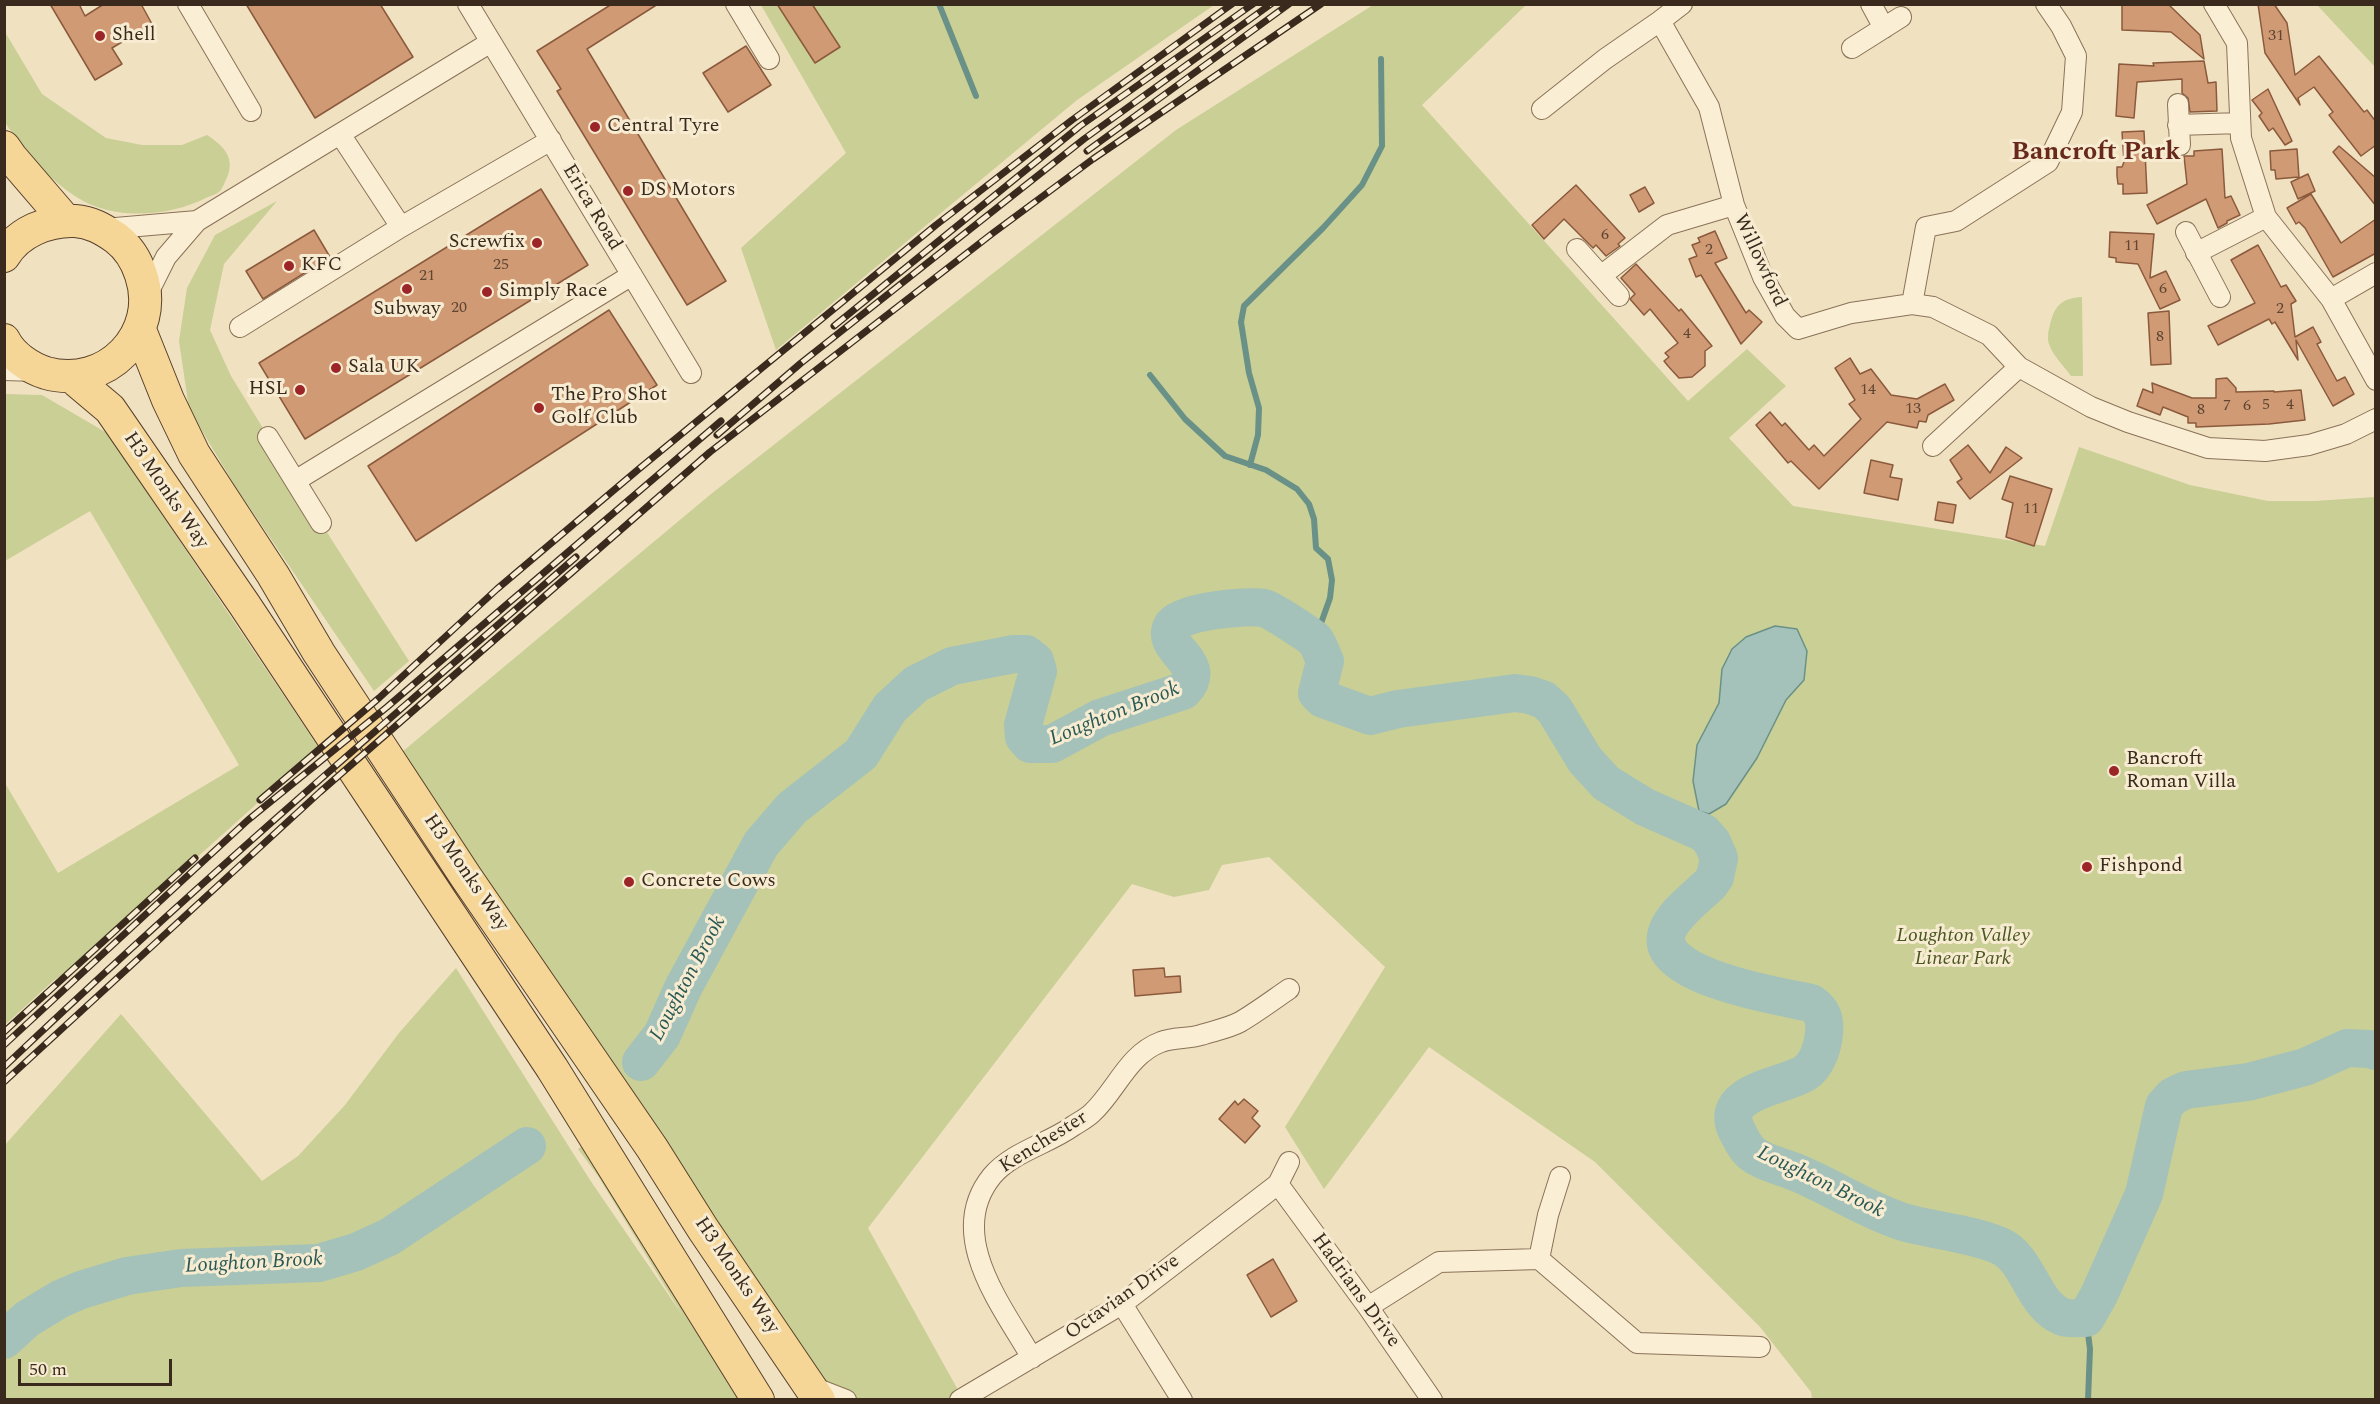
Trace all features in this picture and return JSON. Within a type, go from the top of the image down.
[{"type":"main road","points":[[4,147],[66,221]]},
{"type":"main road","points":[[4,256],[8,249],[25,234],[50,223],[81,222],[104,229],[125,245],[137,261],[146,297],[146,311],[140,330],[130,347],[101,370],[72,377],[38,371],[20,359],[4,340]]},
{"type":"main road","name":"H3 Monks Way","points":[[140,330],[168,400],[194,454],[466,877],[652,1148],[703,1229],[815,1393]]},
{"type":"main road","name":"H3 Monks Way","points":[[72,377],[110,410],[244,604],[552,1068],[758,1400]]},
{"type":"street","points":[[188,4],[251,111]]},
{"type":"street","name":"Erica Road","points":[[468,4],[691,373]]},
{"type":"street","points":[[736,4],[769,59]]},
{"type":"street","points":[[1542,109],[1605,58],[1682,4]]},
{"type":"street","points":[[1871,4],[1884,28]]},
{"type":"street","points":[[2046,4],[2061,26],[2076,56],[2073,112],[2048,162],[1956,221],[1926,227],[1912,304],[1933,307],[1989,335],[2019,367],[2091,407],[2128,422],[2208,448],[2265,451],[2309,445],[2346,434],[2376,419]]},
{"type":"street","points":[[2214,4],[2237,43],[2241,138],[2266,217],[2331,299],[2376,380]]},
{"type":"street","points":[[1852,48],[1902,17]]},
{"type":"street","name":"Willowford","points":[[1660,21],[1709,107],[1734,205],[1763,277],[1785,316],[1798,329],[1851,313],[1912,304]]},
{"type":"street","points":[[146,297],[166,257],[197,221],[491,42]]},
{"type":"street","points":[[2178,104],[2180,145]]},
{"type":"street","points":[[2178,125],[2240,123]]},
{"type":"street","points":[[340,134],[402,227]]},
{"type":"street","points":[[240,327],[402,227],[551,140]]},
{"type":"street","name":"Willowford","points":[[1602,275],[1667,225],[1734,205]]},
{"type":"street","points":[[2196,253],[2266,217]]},
{"type":"street","points":[[104,229],[197,221]]},
{"type":"street","points":[[2186,232],[2220,297]]},
{"type":"street","points":[[1577,249],[1619,296]]},
{"type":"street","points":[[2331,299],[2376,273]]},
{"type":"street","points":[[295,481],[632,275]]},
{"type":"street","points":[[1933,446],[2019,367]]},
{"type":"street","points":[[4,370],[38,371]]},
{"type":"street","points":[[268,437],[321,524]]},
{"type":"street","name":"Kenchester","points":[[1032,1358],[981,1269],[974,1242],[974,1218],[981,1196],[992,1176],[1011,1160],[1063,1133],[1092,1113],[1143,1052],[1161,1041],[1198,1036],[1238,1023],[1289,989]]},
{"type":"street","points":[[1278,1184],[1289,1162]]},
{"type":"street","points":[[1539,1259],[1548,1215],[1560,1177]]},
{"type":"street","name":"Octavian Drive","points":[[960,1400],[1122,1304],[1278,1184]]},
{"type":"street","name":"Hadrians Drive","points":[[1278,1184],[1368,1307],[1432,1400]]},
{"type":"street","points":[[1368,1307],[1439,1262],[1539,1259],[1637,1343],[1760,1347]]},
{"type":"street","points":[[1122,1304],[1182,1400]]},
{"type":"street","points":[[815,1393],[846,1400]]},
{"type":"green space","points":[[761,5],[1214,5],[1077,100],[776,350],[741,248],[846,153]]},
{"type":"green space","name":"Loughton Valley Linear Park","points":[[1373,5],[1526,5],[1422,105],[1688,401],[1747,349],[1786,386],[1729,438],[1793,506],[2045,546],[2079,447],[2190,485],[2268,501],[2375,497],[2375,1399],[1812,1399],[1811,1392],[1760,1327],[1595,1162],[1429,1047],[1324,1189],[1285,1127],[1385,967],[1269,857],[1222,865],[1209,890],[1174,897],[1132,884],[868,1228],[963,1399],[819,1399],[390,762],[711,494],[1176,130]]},
{"type":"green space","points":[[2317,5],[2375,5],[2375,67]]},
{"type":"green space","points":[[5,32],[42,94],[106,138],[142,145],[182,145],[207,135],[222,147],[230,162],[228,175],[221,190],[182,207],[139,214],[110,211],[97,207],[71,193],[45,172],[22,147],[5,122]]},
{"type":"green space","points":[[277,201],[224,264],[210,330],[231,376],[409,661],[374,691],[235,486],[189,409],[179,341],[187,288],[215,235]]},
{"type":"green space","points":[[2082,297],[2083,376],[2071,376],[2051,348],[2048,333],[2054,313],[2060,304],[2069,299]]},
{"type":"green space","points":[[5,394],[42,395],[107,433],[319,748],[78,964],[53,981],[5,1025],[5,783],[58,873],[239,765],[90,511],[5,561]]},
{"type":"green space","points":[[456,968],[590,1180],[683,1316],[598,1176],[578,1149],[592,1139],[758,1399],[5,1399],[4,1146],[121,1014],[262,1181],[298,1156],[345,1105],[399,1033]]},
{"type":"water","points":[[1775,626],[1797,629],[1807,651],[1804,680],[1786,700],[1757,758],[1726,804],[1709,814],[1699,811],[1693,781],[1697,745],[1719,703],[1722,669],[1732,649],[1746,637]]},
{"type":"building","name":"Shell","points":[[50,4],[79,4],[85,16],[104,4],[141,4],[152,24],[112,48],[122,64],[95,80]]},
{"type":"building","points":[[246,4],[380,4],[413,57],[315,118]]},
{"type":"building","points":[[612,4],[658,4],[587,49],[726,281],[687,305],[557,91],[561,89],[537,51]]},
{"type":"building","points":[[777,4],[812,4],[840,47],[815,63]]},
{"type":"building","points":[[2168,4],[2200,35],[2204,59],[2171,32],[2122,30],[2122,5]]},
{"type":"building","points":[[2258,4],[2274,4],[2287,23],[2295,75],[2319,56],[2364,112],[2367,110],[2376,122],[2376,145],[2361,156],[2329,115],[2333,112],[2314,87],[2298,98],[2300,105],[2265,53]]},
{"type":"building","points":[[746,46],[771,85],[728,112],[703,73]]},
{"type":"building","points":[[2204,61],[2208,83],[2216,82],[2217,111],[2190,112],[2188,98],[2182,93],[2182,79],[2137,82],[2134,118],[2116,116],[2119,64],[2154,66],[2153,63]]},
{"type":"building","points":[[2268,89],[2292,141],[2285,145],[2273,128],[2269,131],[2259,116],[2262,113],[2252,100]]},
{"type":"building","points":[[2144,131],[2147,193],[2123,194],[2123,184],[2118,184],[2117,176],[2117,167],[2122,167],[2124,162],[2122,132]]},
{"type":"building","points":[[2339,146],[2376,178],[2376,206],[2333,152]]},
{"type":"building","points":[[2222,149],[2225,198],[2231,196],[2240,215],[2218,228],[2206,199],[2157,224],[2147,205],[2187,184],[2184,156],[2194,156],[2194,151]]},
{"type":"building","points":[[2297,149],[2299,177],[2276,179],[2275,170],[2271,170],[2270,151]]},
{"type":"building","points":[[2308,174],[2315,191],[2298,199],[2291,182]]},
{"type":"building","points":[[1576,185],[1625,238],[1618,244],[1620,246],[1606,256],[1596,245],[1593,248],[1564,219],[1544,239],[1532,225]]},
{"type":"building","points":[[1645,187],[1654,203],[1639,212],[1630,195]]},
{"type":"building","points":[[541,189],[588,265],[305,439],[259,363]]},
{"type":"building","points":[[2311,194],[2341,243],[2376,219],[2376,253],[2333,277],[2305,228],[2299,222],[2296,224],[2287,208]]},
{"type":"building","name":"KFC","points":[[314,230],[330,257],[263,299],[246,271]]},
{"type":"building","points":[[1715,231],[1727,258],[1715,263],[1746,313],[1749,310],[1762,322],[1741,344],[1701,275],[1696,277],[1689,259],[1697,256],[1692,245],[1700,242],[1698,238]]},
{"type":"building","points":[[2110,232],[2154,234],[2150,278],[2166,271],[2180,300],[2160,309],[2138,264],[2116,262],[2116,258],[2109,257]]},
{"type":"building","points":[[2258,245],[2281,287],[2286,285],[2296,301],[2291,304],[2295,337],[2313,327],[2321,342],[2317,344],[2337,381],[2345,377],[2354,394],[2333,406],[2296,340],[2298,360],[2275,322],[2272,324],[2269,319],[2218,345],[2208,326],[2255,303],[2231,260]]},
{"type":"building","points":[[1636,264],[1679,311],[1681,309],[1712,346],[1705,351],[1705,366],[1692,377],[1679,378],[1664,361],[1669,357],[1665,353],[1678,343],[1650,309],[1644,315],[1630,299],[1635,294],[1621,278]]},
{"type":"building","points":[[609,310],[657,385],[416,541],[368,466]]},
{"type":"building","points":[[2169,311],[2171,364],[2151,365],[2148,313]]},
{"type":"building","points":[[1850,358],[1860,374],[1871,369],[1891,395],[1917,399],[1945,384],[1954,400],[1928,415],[1926,422],[1919,421],[1917,428],[1887,422],[1819,489],[1791,461],[1788,463],[1756,425],[1770,412],[1782,426],[1785,423],[1809,450],[1814,445],[1824,456],[1861,419],[1849,404],[1855,400],[1835,368]]},
{"type":"building","points":[[2227,378],[2236,388],[2236,392],[2301,390],[2305,420],[2196,427],[2196,423],[2188,423],[2188,417],[2163,407],[2160,415],[2137,406],[2143,389],[2153,393],[2152,383],[2192,398],[2216,398],[2216,379]]},
{"type":"building","points":[[1968,445],[1990,473],[2006,447],[2022,458],[1970,499],[1957,482],[1962,479],[1950,460]]},
{"type":"building","points":[[1871,460],[1893,465],[1890,477],[1902,479],[1898,500],[1864,493]]},
{"type":"building","points":[[2010,476],[2052,489],[2034,546],[2006,537],[2013,503],[2002,499]]},
{"type":"building","points":[[1938,502],[1956,505],[1953,523],[1935,520]]},
{"type":"building","points":[[1164,968],[1165,977],[1180,976],[1181,992],[1135,996],[1133,970]]},
{"type":"building","points":[[1244,1099],[1258,1111],[1252,1118],[1260,1126],[1245,1143],[1219,1119],[1235,1101],[1238,1105]]},
{"type":"building","points":[[1273,1259],[1297,1301],[1271,1317],[1247,1275]]},
{"type":"waterway","points":[[939,4],[976,96]]},
{"type":"waterway","points":[[1250,465],[1258,435],[1259,408],[1249,373],[1241,322],[1244,306],[1323,228],[1362,185],[1382,146],[1381,59]]},
{"type":"waterway","points":[[1150,375],[1185,419],[1225,456],[1266,470],[1297,489],[1309,504],[1314,519],[1316,548],[1328,559],[1332,580],[1330,598],[1315,640]]},
{"type":"waterway","name":"Loughton Brook","points":[[641,1062],[662,1035],[683,988],[761,844],[792,808],[861,754],[890,708],[916,684],[952,666],[1014,654],[1026,654],[1035,661],[1038,671],[1023,725],[1024,737],[1030,744],[1052,744],[1100,718],[1183,691],[1190,681],[1191,672],[1172,642],[1170,634],[1172,626],[1178,621],[1188,616],[1215,610],[1256,607],[1274,612],[1315,640],[1325,661],[1317,693],[1323,699],[1370,716],[1398,709],[1515,693],[1530,695],[1544,700],[1554,709],[1585,760],[1606,783],[1645,807],[1704,833],[1712,842],[1719,858],[1715,877],[1670,925],[1667,932],[1668,948],[1679,961],[1699,973],[1749,990],[1811,1003],[1821,1012],[1824,1024],[1821,1050],[1809,1070],[1796,1078],[1757,1092],[1745,1098],[1737,1106],[1733,1116],[1736,1129],[1746,1147],[1758,1158],[1800,1174],[1889,1217],[1977,1238],[2000,1246],[2018,1261],[2044,1303],[2063,1317],[2086,1318],[2099,1295],[2144,1194],[2164,1106],[2173,1096],[2186,1090],[2248,1082],[2305,1067],[2347,1048],[2376,1051]]},
{"type":"waterway","name":"Loughton Brook","points":[[4,1340],[27,1319],[60,1299],[127,1276],[181,1268],[319,1263],[356,1252],[389,1237],[527,1146]]},
{"type":"waterway","points":[[2086,1318],[2090,1349],[2088,1400]]},
{"type":"railway","points":[[260,800],[379,698],[497,589],[640,468],[936,225],[1072,120],[1232,4]]},
{"type":"railway","points":[[834,326],[1080,126],[1253,4]]},
{"type":"railway","points":[[717,435],[801,363],[1084,139],[1271,4]]},
{"type":"railway","points":[[1087,151],[1289,4]]},
{"type":"railway","points":[[4,1082],[320,792],[710,452],[993,233],[1093,159],[1321,4]]},
{"type":"railway","points":[[4,1045],[248,820],[387,707],[721,421]]},
{"type":"railway","points":[[4,1067],[215,872],[576,557]]},
{"type":"railway","points":[[4,1032],[195,858]]},
{"type":"place","name":"Shell","points":[[100,36]]},
{"type":"place","name":"Central Tyre","points":[[595,127]]},
{"type":"place","name":"DS Motors","points":[[628,191]]},
{"type":"place","name":"Screwfix","points":[[537,243]]},
{"type":"place","name":"KFC","points":[[289,266]]},
{"type":"place","name":"Subway","points":[[407,289]]},
{"type":"place","name":"Simply Race","points":[[487,292]]},
{"type":"place","name":"Sala UK","points":[[336,368]]},
{"type":"place","name":"HSL","points":[[300,390]]},
{"type":"place","name":"The Pro Shot Golf Club","points":[[539,408]]},
{"type":"place","name":"Bancroft Roman Villa","points":[[2114,771]]},
{"type":"place","name":"Fishpond","points":[[2087,867]]},
{"type":"place","name":"Concrete Cows","points":[[629,882]]},
{"type":"district","name":"Bancroft Park","points":[[2096,154]]}]
